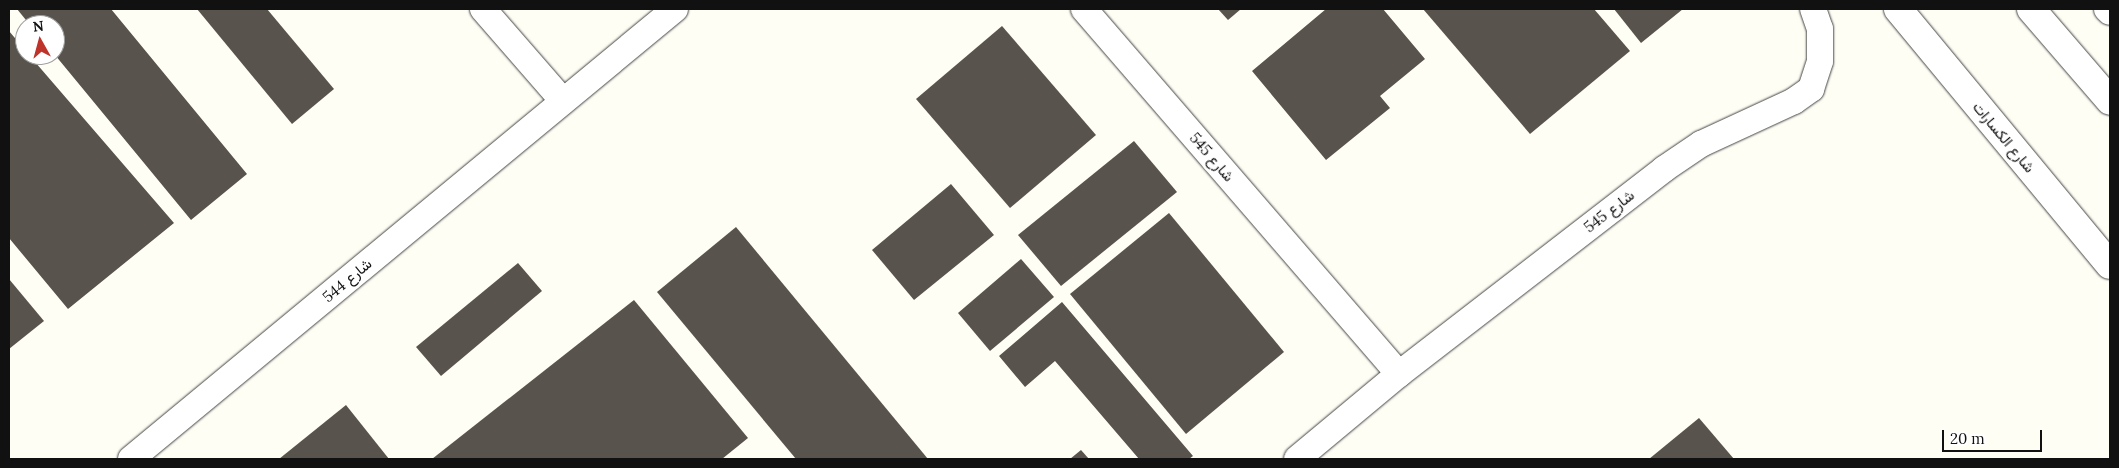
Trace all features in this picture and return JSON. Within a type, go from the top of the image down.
[{"type":"street","points":[[484,9],[563,101]]},
{"type":"street","name":"شارع 544","points":[[131,459],[675,9]]},
{"type":"street","name":"شارع 545","points":[[1084,9],[1399,374]]},
{"type":"street","name":"شارع 545","points":[[1298,459],[1399,374],[1664,169],[1701,144],[1799,97],[1810,89],[1820,61],[1820,29],[1814,9]]},
{"type":"street","name":"شارع الكسارات","points":[[1898,9],[2110,265]]},
{"type":"street","points":[[2031,9],[2110,101]]},
{"type":"street","points":[[2107,9],[2110,12]]},
{"type":"building","points":[[17,9],[111,9],[247,174],[191,220],[63,65],[65,65],[65,15],[22,15]]},
{"type":"building","points":[[197,9],[267,9],[334,89],[292,124]]},
{"type":"building","points":[[1218,9],[1241,9],[1228,20]]},
{"type":"building","points":[[1326,9],[1383,9],[1425,59],[1380,96],[1390,108],[1326,160],[1252,71]]},
{"type":"building","points":[[1423,9],[1594,9],[1630,51],[1530,134]]},
{"type":"building","points":[[1614,9],[1683,9],[1641,43]]},
{"type":"building","points":[[1002,26],[1096,135],[1010,208],[916,99]]},
{"type":"building","points":[[9,31],[15,38],[15,65],[38,65],[174,223],[68,309],[9,238]]},
{"type":"building","points":[[1134,141],[1177,192],[1061,286],[1018,235]]},
{"type":"building","points":[[951,184],[994,235],[914,300],[872,250]]},
{"type":"building","points":[[1169,213],[1284,352],[1186,434],[1070,294]]},
{"type":"building","points":[[736,227],[928,459],[796,459],[657,292]]},
{"type":"building","points":[[1021,259],[1054,297],[990,351],[958,313]]},
{"type":"building","points":[[518,263],[542,291],[441,376],[416,347]]},
{"type":"building","points":[[9,279],[44,321],[9,349]]},
{"type":"building","points":[[634,300],[748,438],[722,459],[432,459]]},
{"type":"building","points":[[1062,302],[1193,456],[1189,459],[1139,459],[1055,361],[1025,387],[999,356]]},
{"type":"building","points":[[346,405],[389,459],[279,459]]},
{"type":"building","points":[[1699,418],[1734,459],[1649,459]]},
{"type":"building","points":[[1081,450],[1089,459],[1070,459]]}]
